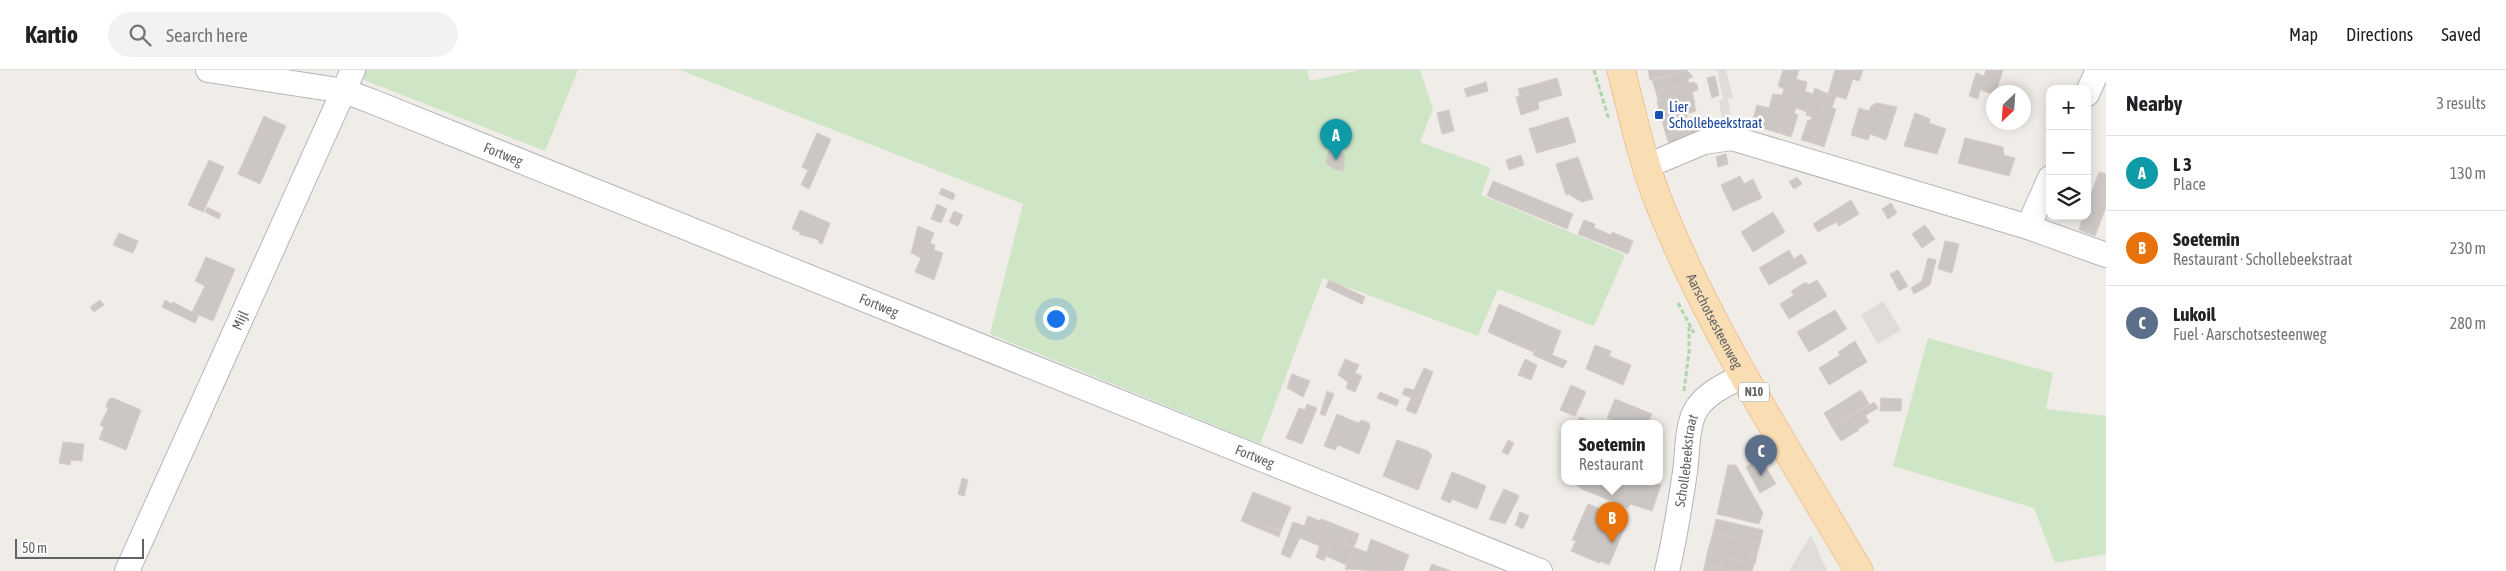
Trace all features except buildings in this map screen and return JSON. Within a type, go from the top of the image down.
[{"type":"main road","name":"Aarschotsesteenweg","points":[[1621,70],[1660,206],[1684,261],[1744,375],[1859,571]]},
{"type":"street","name":"Fortweg","points":[[208,70],[348,81],[1540,571]]},
{"type":"street","points":[[2091,85],[2098,70]]},
{"type":"street","name":"Mijl","points":[[127,571],[348,81]]},
{"type":"street","points":[[1647,166],[1704,142],[1732,138],[2028,227],[2106,255]]},
{"type":"street","points":[[2028,227],[2046,187]]},
{"type":"street","name":"Schollebeekstraat","points":[[1667,571],[1680,509],[1691,422],[1697,409],[1706,398],[1717,389],[1744,375]]},
{"type":"shaded area","points":[[1717,70],[1726,70],[1733,98],[1728,99],[1732,123],[1722,121],[1719,100],[1723,99]]},
{"type":"shaded area","points":[[1883,301],[1901,330],[1878,344],[1861,315]]},
{"type":"shaded area","points":[[1811,535],[1827,571],[1789,571]]},
{"type":"green space","points":[[362,70],[578,70],[545,151],[359,78]]},
{"type":"green space","points":[[680,70],[1307,70],[1310,81],[1360,70],[1420,70],[1433,109],[1420,142],[1491,168],[1481,195],[1625,255],[1594,326],[1498,289],[1478,336],[1323,278],[1260,444],[990,334],[1023,204]]},
{"type":"green space","points":[[1928,338],[2053,373],[2046,409],[2106,416],[2106,554],[2055,563],[2034,508],[1893,466]]},
{"type":"place","name":"Lier Schollebeekstraat","points":[[1659,115]]},
{"type":"place","name":"L 3","points":[[1336,160]]},
{"type":"place","name":"Lukoil","points":[[1761,476]]},
{"type":"place","name":"Soetemin","points":[[1612,543]]}]
